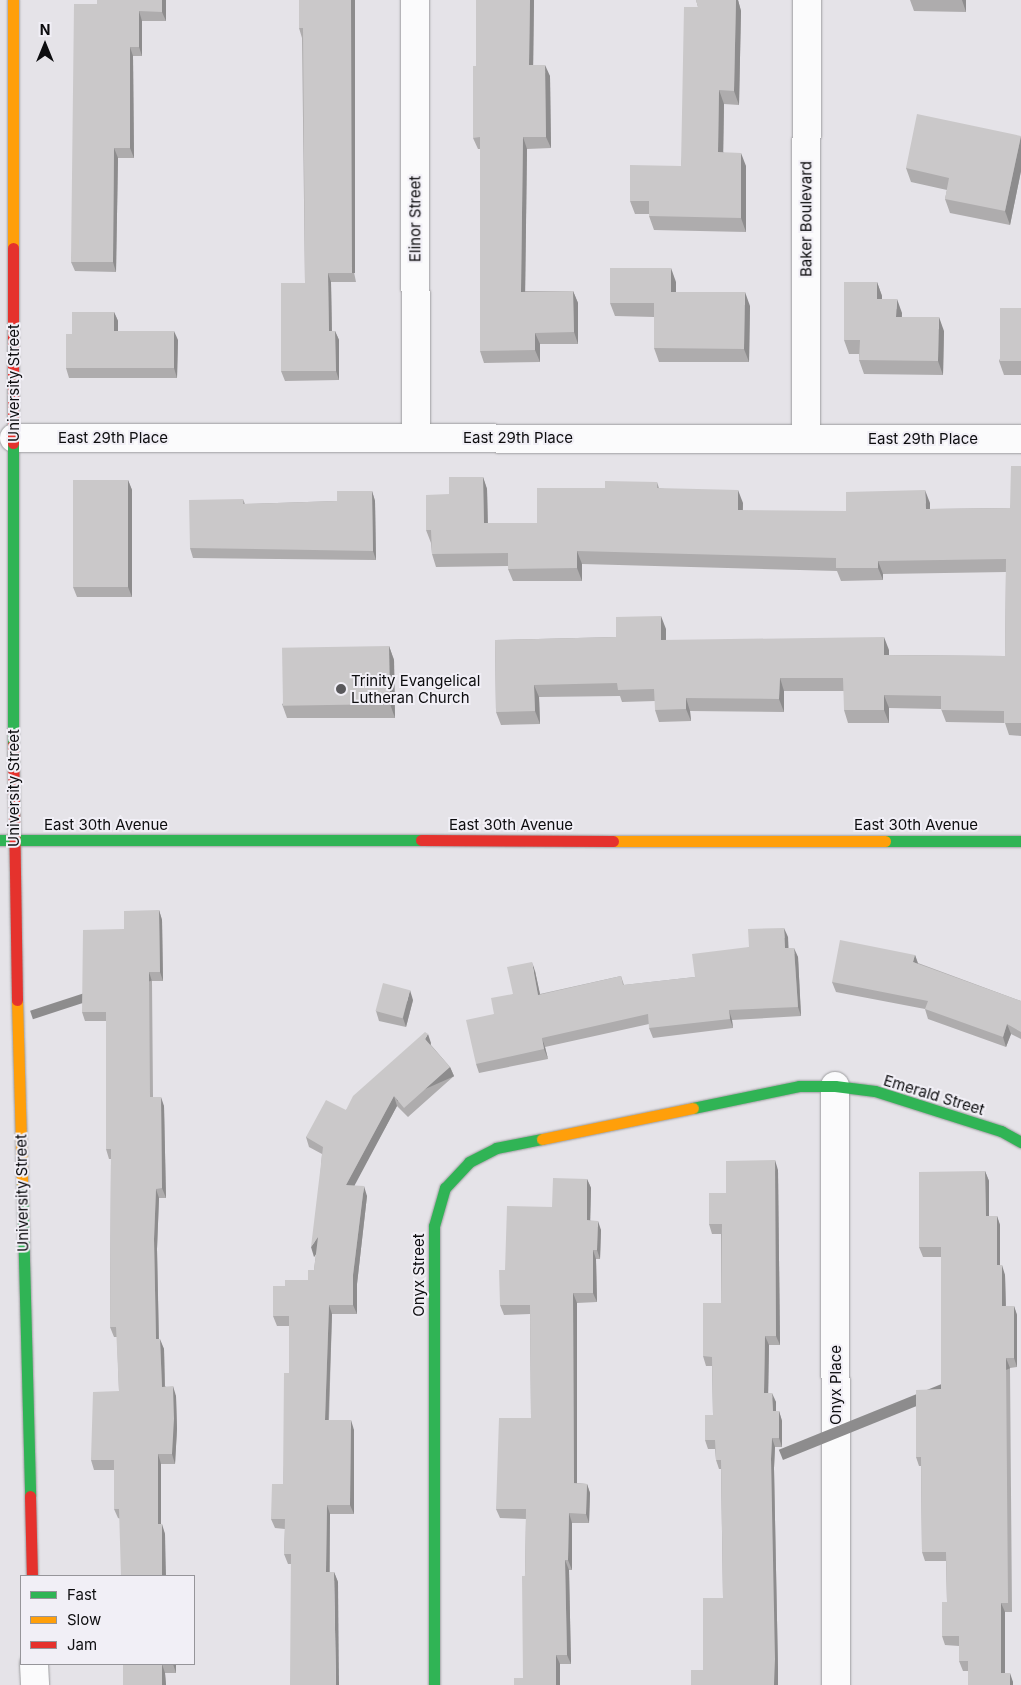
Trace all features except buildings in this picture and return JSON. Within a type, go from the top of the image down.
[{"type":"street","name":"University Street","points":[[12,0],[6,89],[14,438],[13,839],[32,1575]]},
{"type":"street","name":"Elinor Street","points":[[415,0],[416,438]]},
{"type":"street","name":"Baker Boulevard","points":[[806,0],[806,438]]},
{"type":"street","name":"East 29th Place","points":[[14,438],[1021,439]]},
{"type":"street","name":"East 30th Avenue","points":[[0,840],[1021,841]]},
{"type":"street","name":"Onyx Street","points":[[434,1685],[434,1226],[445,1188],[469,1162],[496,1148],[758,1092],[799,1086],[836,1086]]},
{"type":"street","name":"Emerald Street","points":[[836,1086],[874,1091],[1001,1131],[1021,1142]]},
{"type":"street","name":"Onyx Place","points":[[836,1086],[836,1685]]},
{"type":"street","points":[[34,1665],[35,1685]]},
{"type":"traffic: fast","points":[[13,443],[13,745]]},
{"type":"traffic: fast","points":[[0,840],[421,840]]},
{"type":"traffic: fast","points":[[885,841],[1021,841]]},
{"type":"traffic: fast","points":[[693,1108],[799,1086],[835,1086],[875,1091],[1001,1131],[1021,1142]]},
{"type":"traffic: fast","points":[[434,1685],[434,1226],[445,1188],[469,1162],[496,1148],[542,1139]]},
{"type":"traffic: fast","points":[[22,1183],[30,1496]]},
{"type":"traffic: slow","points":[[13,0],[13,248]]},
{"type":"traffic: slow","points":[[613,841],[885,841]]},
{"type":"traffic: slow","points":[[17,1000],[22,1183]]},
{"type":"traffic: slow","points":[[542,1139],[693,1108]]},
{"type":"traffic: jam","points":[[13,248],[13,443]]},
{"type":"traffic: jam","points":[[13,745],[17,1000]]},
{"type":"traffic: jam","points":[[421,840],[613,841]]},
{"type":"traffic: jam","points":[[30,1496],[32,1575]]},
{"type":"place","name":"Trinity Evangelical Lutheran Church","points":[[341,689]]}]
